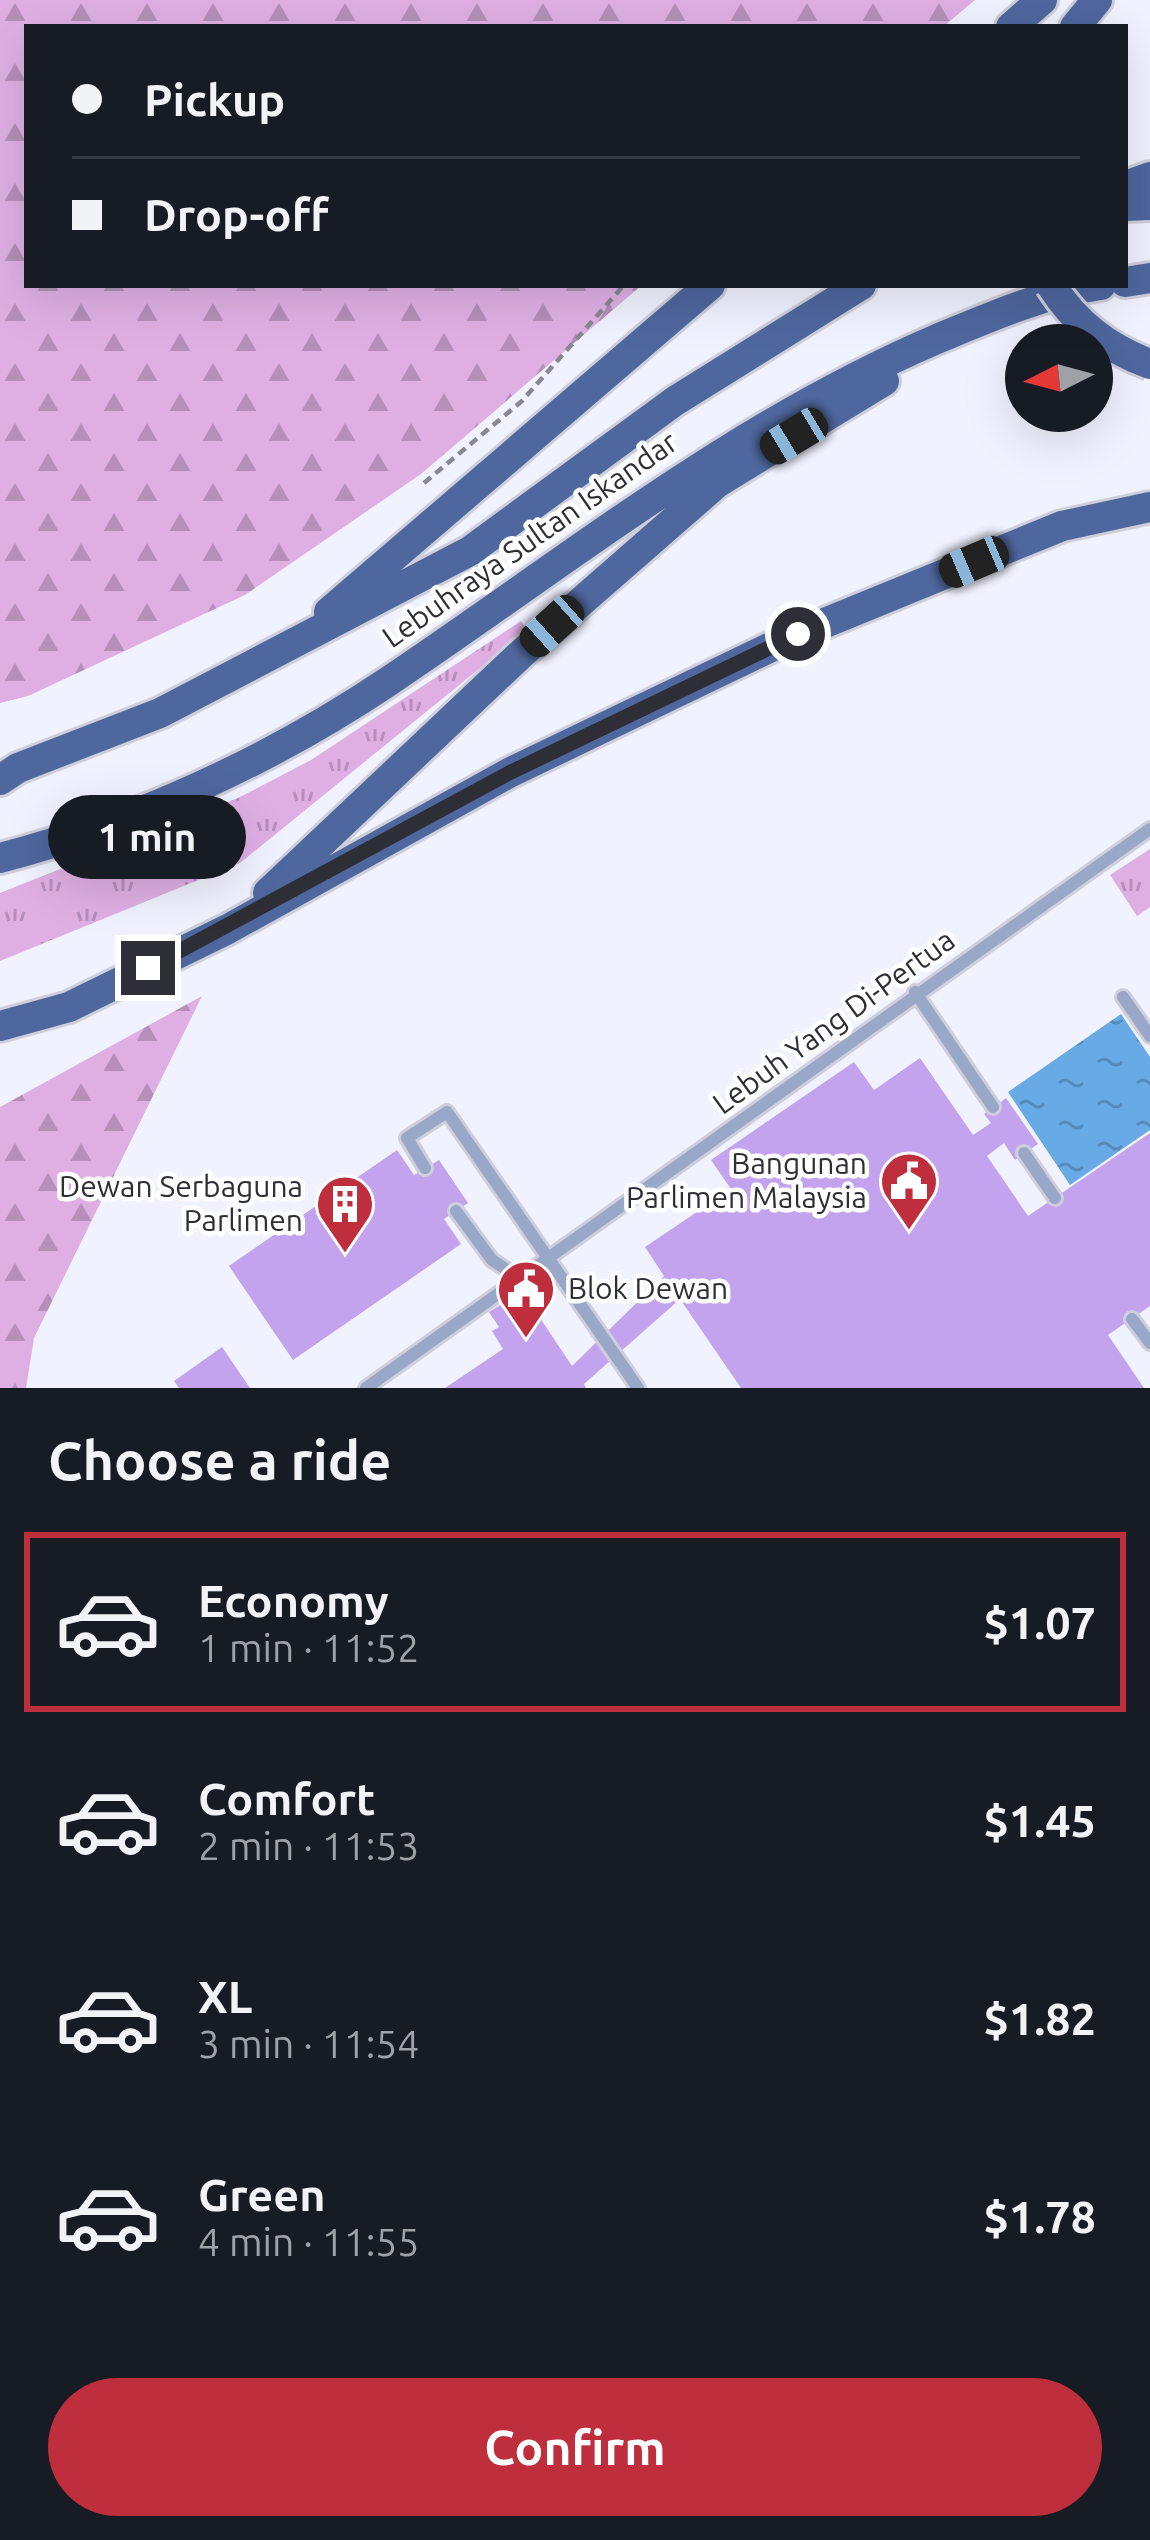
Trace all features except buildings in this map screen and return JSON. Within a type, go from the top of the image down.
[{"type":"main road","points":[[1014,24],[1042,0]]},
{"type":"main road","points":[[1077,24],[1097,0]]},
{"type":"main road","points":[[301,635],[706,288]]},
{"type":"main road","name":"Lebuhraya Sultan Iskandar","points":[[6,773],[160,712],[470,551],[675,401],[856,288]]},
{"type":"main road","points":[[1053,288],[1065,307],[1112,350],[1150,364]]},
{"type":"main road","name":"Lebuhraya Sultan Iskandar","points":[[0,858],[137,812],[239,766],[385,685],[734,443],[813,396],[988,318],[1091,288]]},
{"type":"main road","points":[[228,929],[425,750],[520,655],[716,483],[988,318]]},
{"type":"main road","points":[[0,1026],[69,1007],[228,929],[509,773],[798,634],[1062,526],[1150,507]]},
{"type":"lane","name":"Lebuh Yang Di-Pertua","points":[[366,1388],[550,1260],[915,992],[1150,830]]},
{"type":"lane","points":[[915,992],[993,1107]]},
{"type":"lane","points":[[1123,997],[1150,1036]]},
{"type":"lane","points":[[425,1168],[407,1138],[447,1112],[638,1388]]},
{"type":"lane","points":[[1024,1154],[1054,1198]]},
{"type":"lane","points":[[456,1211],[492,1260],[522,1280]]},
{"type":"lane","points":[[1132,1318],[1150,1343]]},
{"type":"path","points":[[424,484],[522,401],[621,288]]},
{"type":"green space","points":[[0,0],[975,0],[947,24],[24,24],[24,288],[638,288],[421,474],[245,595],[28,696],[0,703]]},
{"type":"green space","points":[[521,621],[527,630],[240,863],[0,961],[0,893],[238,798],[311,760]]},
{"type":"green space","points":[[1150,849],[1150,907],[1137,916],[1110,875]]},
{"type":"green space","points":[[202,996],[34,1338],[26,1388],[0,1388],[0,1107]]},
{"type":"water","points":[[1121,1014],[1150,1057],[1150,1130],[1070,1185],[1008,1092]]},
{"type":"place","name":"Bangunan Parlimen Malaysia","points":[[909,1232]]},
{"type":"place","name":"Dewan Serbaguna Parlimen","points":[[345,1255]]},
{"type":"place","name":"Blok Dewan","points":[[526,1340]]},
{"type":"route","points":[[148,968],[228,929],[509,773],[798,634]]}]
